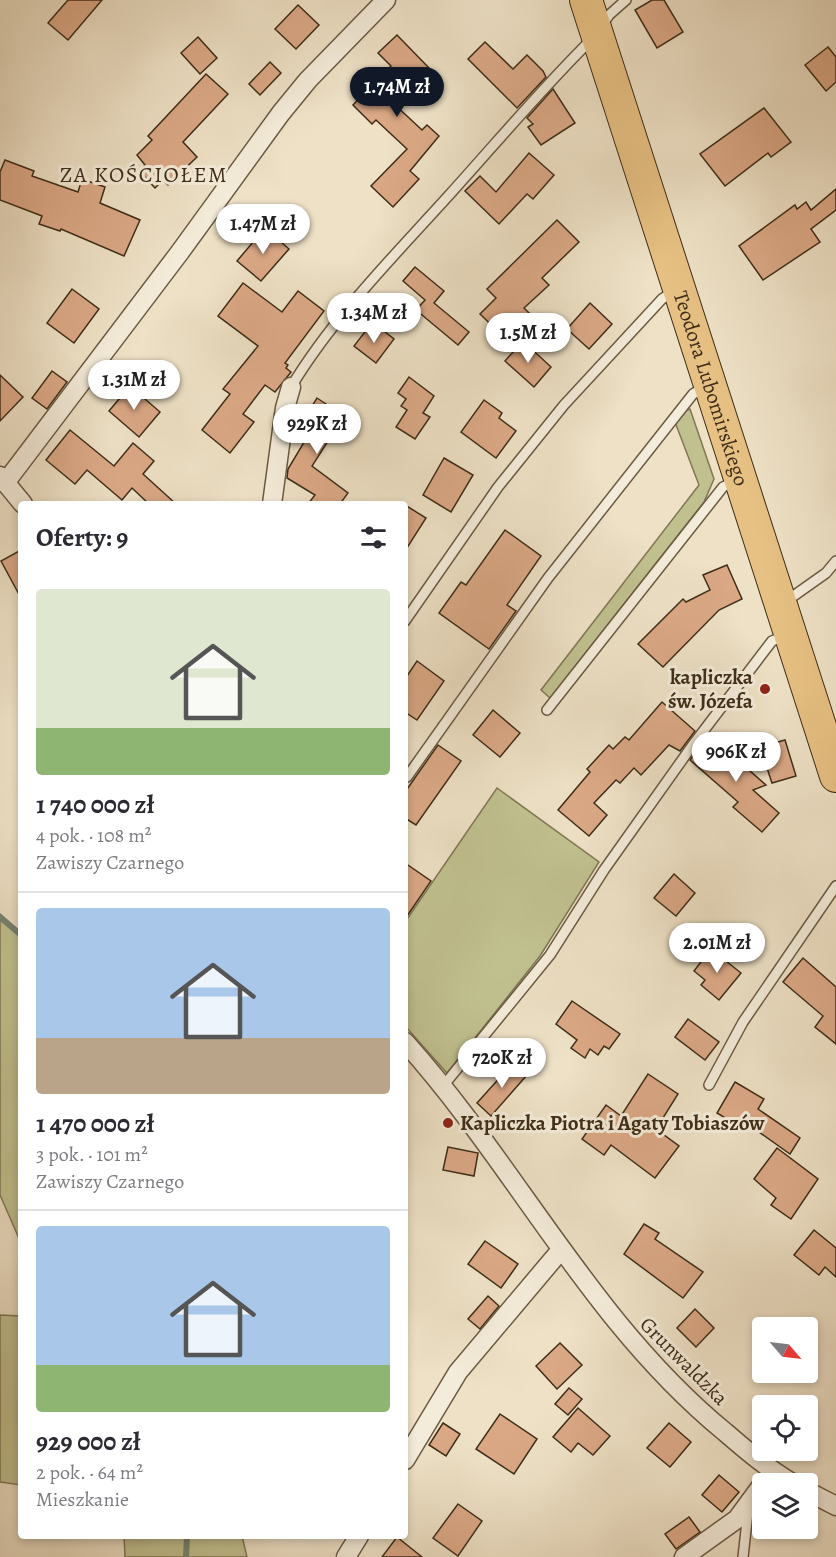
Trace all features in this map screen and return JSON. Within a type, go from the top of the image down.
[{"type":"highway","name":"Teodora Lubomirskiego","points":[[586,0],[836,776]]},
{"type":"street","points":[[20,501],[2,479],[180,252],[281,113],[308,80],[386,0]]},
{"type":"street","points":[[272,501],[285,408],[291,387]]},
{"type":"street","name":"Grunwaldzka","points":[[408,1045],[444,1085],[560,1251],[634,1346],[759,1473]]},
{"type":"street","points":[[408,1455],[458,1372],[560,1251]]},
{"type":"street","points":[[818,1497],[836,1506]]},
{"type":"street","points":[[684,1557],[737,1519],[752,1500]]},
{"type":"street","points":[[346,1557],[357,1539]]},
{"type":"lane","points":[[291,387],[306,363],[374,278],[521,113],[596,35],[609,15],[626,0]]},
{"type":"lane","points":[[408,617],[498,487],[564,405],[662,299],[678,287]]},
{"type":"lane","points":[[408,776],[549,578],[640,458],[693,393],[710,385]]},
{"type":"lane","points":[[547,710],[723,487],[740,479]]},
{"type":"lane","points":[[780,605],[826,573],[836,561]]},
{"type":"lane","points":[[444,1085],[550,955],[603,870],[692,746],[772,641],[790,634]]},
{"type":"lane","points":[[709,1085],[743,1022],[836,886]]},
{"type":"lane","points":[[743,1557],[749,1504]]},
{"type":"green space","points":[[690,409],[714,479],[704,502],[550,698],[541,690],[699,485],[675,422],[680,413]]},
{"type":"green space","points":[[497,788],[599,862],[540,956],[447,1073],[408,1029],[408,918]]},
{"type":"green space","points":[[0,914],[18,930],[18,1236],[0,1195]]},
{"type":"green space","points":[[0,1315],[18,1316],[18,1485],[0,1482]]},
{"type":"green space","points":[[124,1539],[243,1539],[247,1557],[125,1557]]},
{"type":"building","points":[[68,0],[102,0],[68,40],[48,23]]},
{"type":"building","points":[[652,0],[664,0],[683,32],[657,48],[635,10]]},
{"type":"building","points":[[298,5],[319,25],[296,49],[275,29]]},
{"type":"building","points":[[397,35],[429,68],[393,103],[422,130],[427,125],[439,136],[410,171],[419,179],[393,207],[371,186],[407,149],[376,120],[372,124],[353,105],[391,66],[378,53]]},
{"type":"building","points":[[198,37],[217,58],[200,74],[181,53]]},
{"type":"building","points":[[485,42],[513,69],[527,55],[546,77],[517,108],[468,59]]},
{"type":"building","points":[[828,47],[836,57],[836,82],[826,91],[805,65]]},
{"type":"building","points":[[270,62],[281,73],[260,95],[249,84]]},
{"type":"building","points":[[206,74],[228,94],[183,142],[197,157],[168,185],[163,180],[155,188],[139,171],[145,165],[137,155],[152,140],[148,136]]},
{"type":"building","points":[[553,89],[575,123],[541,145],[528,127],[533,124],[527,118]]},
{"type":"building","points":[[764,108],[791,142],[771,157],[768,153],[725,186],[700,154]]},
{"type":"building","points":[[529,153],[554,175],[533,199],[527,194],[499,224],[465,191],[480,176],[496,192]]},
{"type":"building","points":[[5,160],[34,171],[32,176],[78,192],[82,179],[105,187],[100,203],[140,220],[124,256],[61,229],[60,231],[39,224],[42,216],[0,200],[0,172]]},
{"type":"building","points":[[836,189],[836,210],[811,229],[820,242],[763,280],[739,246],[795,205],[797,209],[806,202],[811,210]]},
{"type":"building","points":[[557,220],[579,242],[542,278],[549,285],[524,308],[536,320],[512,345],[480,314],[496,298],[487,289]]},
{"type":"building","points":[[265,228],[289,249],[261,281],[237,261]]},
{"type":"building","points":[[415,267],[444,291],[434,303],[469,332],[458,345],[416,310],[425,300],[403,281]]},
{"type":"building","points":[[243,283],[282,312],[298,291],[324,311],[285,363],[288,365],[286,368],[291,372],[275,392],[265,385],[243,414],[254,422],[230,453],[202,430],[230,394],[223,389],[258,346],[218,316]]},
{"type":"building","points":[[72,289],[99,309],[74,343],[47,323]]},
{"type":"building","points":[[590,303],[612,324],[589,349],[567,329]]},
{"type":"building","points":[[368,328],[375,333],[380,328],[394,339],[376,363],[354,346]]},
{"type":"building","points":[[523,341],[551,367],[534,387],[505,361]]},
{"type":"building","points":[[52,371],[67,382],[47,409],[32,398]]},
{"type":"building","points":[[0,375],[23,397],[0,421]]},
{"type":"building","points":[[409,377],[434,396],[423,413],[430,417],[415,439],[396,427],[407,410],[401,406],[406,399],[398,393]]},
{"type":"building","points":[[130,386],[160,412],[139,437],[109,411]]},
{"type":"building","points":[[317,398],[344,416],[312,466],[348,493],[342,501],[310,501],[315,495],[287,478],[288,469],[309,434],[299,427]]},
{"type":"building","points":[[484,400],[502,413],[499,418],[516,431],[496,458],[461,432]]},
{"type":"building","points":[[70,430],[114,466],[133,443],[154,461],[143,474],[173,501],[146,501],[132,488],[122,500],[87,470],[75,484],[46,460]]},
{"type":"building","points":[[444,458],[473,475],[451,512],[423,495]]},
{"type":"building","points":[[408,507],[426,518],[408,546]]},
{"type":"building","points":[[505,530],[541,556],[507,605],[516,611],[489,649],[439,613],[461,582],[466,585]]},
{"type":"building","points":[[18,552],[18,592],[1,561]]},
{"type":"building","points":[[727,565],[742,599],[719,610],[663,667],[638,644],[683,599],[686,602],[710,590],[703,575]]},
{"type":"building","points":[[417,661],[444,681],[417,720],[408,714],[408,674]]},
{"type":"building","points":[[662,702],[695,731],[680,751],[669,745],[641,775],[634,768],[620,783],[616,780],[594,803],[607,815],[589,836],[558,810],[590,772],[587,769],[609,745],[613,749],[625,737],[629,740]]},
{"type":"building","points":[[493,710],[520,733],[500,757],[473,735]]},
{"type":"building","points":[[705,740],[714,748],[718,743],[766,785],[753,790],[779,813],[762,832],[733,807],[738,802],[690,760]]},
{"type":"building","points":[[785,740],[796,776],[772,783],[760,747]]},
{"type":"building","points":[[438,745],[461,761],[416,825],[408,820],[408,788]]},
{"type":"building","points":[[408,865],[431,881],[408,915]]},
{"type":"building","points":[[674,874],[695,893],[676,916],[654,898]]},
{"type":"building","points":[[711,949],[741,973],[719,1000],[701,985],[705,980],[694,971]]},
{"type":"building","points":[[803,958],[836,987],[836,1044],[815,1027],[823,1016],[783,982]]},
{"type":"building","points":[[572,1001],[620,1034],[609,1049],[604,1046],[598,1055],[590,1049],[585,1058],[571,1048],[577,1040],[556,1024]]},
{"type":"building","points":[[688,1019],[719,1042],[705,1060],[675,1037]]},
{"type":"building","points":[[514,1062],[527,1075],[491,1116],[477,1103]]},
{"type":"building","points":[[648,1074],[678,1094],[656,1129],[679,1146],[655,1178],[611,1145],[604,1155],[582,1139],[606,1105],[621,1116]]},
{"type":"building","points":[[735,1082],[764,1099],[758,1109],[800,1138],[790,1154],[749,1125],[745,1130],[717,1113]]},
{"type":"building","points":[[448,1147],[478,1153],[474,1176],[443,1170]]},
{"type":"building","points":[[777,1148],[818,1179],[791,1219],[771,1205],[776,1198],[754,1179]]},
{"type":"building","points":[[644,1224],[659,1233],[655,1239],[703,1272],[683,1298],[624,1254]]},
{"type":"building","points":[[814,1230],[836,1248],[836,1277],[825,1267],[819,1275],[794,1255]]},
{"type":"building","points":[[485,1241],[518,1264],[501,1288],[468,1264]]},
{"type":"building","points":[[488,1296],[499,1306],[480,1329],[468,1319]]},
{"type":"building","points":[[695,1309],[714,1328],[696,1347],[677,1328]]},
{"type":"building","points":[[560,1343],[582,1365],[557,1389],[536,1366]]},
{"type":"building","points":[[569,1388],[582,1399],[568,1415],[555,1404]]},
{"type":"building","points":[[578,1408],[610,1436],[593,1455],[578,1443],[571,1452],[553,1437]]},
{"type":"building","points":[[500,1414],[537,1439],[514,1474],[476,1449]]},
{"type":"building","points":[[443,1423],[460,1434],[446,1456],[429,1445]]},
{"type":"building","points":[[669,1423],[691,1442],[670,1467],[647,1448]]},
{"type":"building","points":[[719,1475],[739,1492],[722,1512],[702,1495]]},
{"type":"building","points":[[458,1504],[482,1521],[458,1556],[433,1538]]},
{"type":"building","points":[[689,1517],[700,1532],[676,1549],[665,1534]]},
{"type":"building","points":[[396,1539],[400,1539],[422,1557],[382,1557]]},
{"type":"waterway","points":[[0,917],[18,932]]},
{"type":"waterway","points":[[186,1557],[187,1539]]},
{"type":"place","name":"kapliczka św. Józefa","points":[[765,689]]},
{"type":"place","name":"Kapliczka Piotra i Agaty Tobiaszów","points":[[448,1123]]},
{"type":"district","name":"ZA KOŚCIOŁEM","points":[[144,175]]}]
